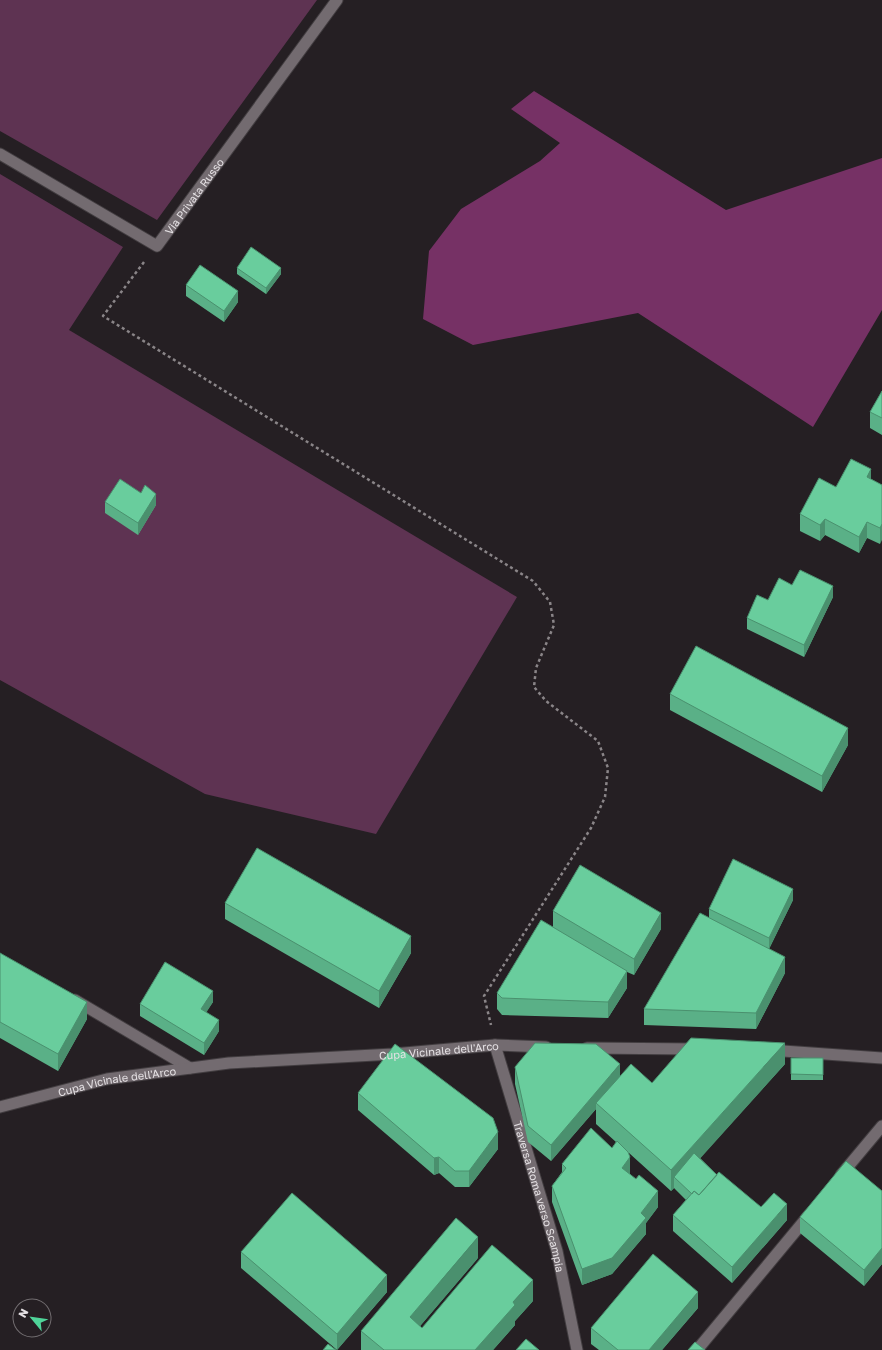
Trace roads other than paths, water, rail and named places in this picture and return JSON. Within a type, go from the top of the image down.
[{"type":"street","name":"Via Privata Russo","points":[[0,154],[156,246],[337,0]]},
{"type":"street","points":[[68,996],[190,1068]]},
{"type":"street","name":"Cupa Vicinale dell'Arco","points":[[0,1107],[107,1079],[229,1063],[394,1054],[495,1045],[556,1047]]},
{"type":"street","name":"Traversa Roma verso Scampia","points":[[495,1045],[557,1251],[577,1350]]},
{"type":"street","points":[[578,1048],[708,1050]]},
{"type":"street","points":[[755,1050],[785,1050],[882,1058]]},
{"type":"street","points":[[832,1187],[882,1126]]},
{"type":"street","points":[[697,1350],[817,1205]]}]
